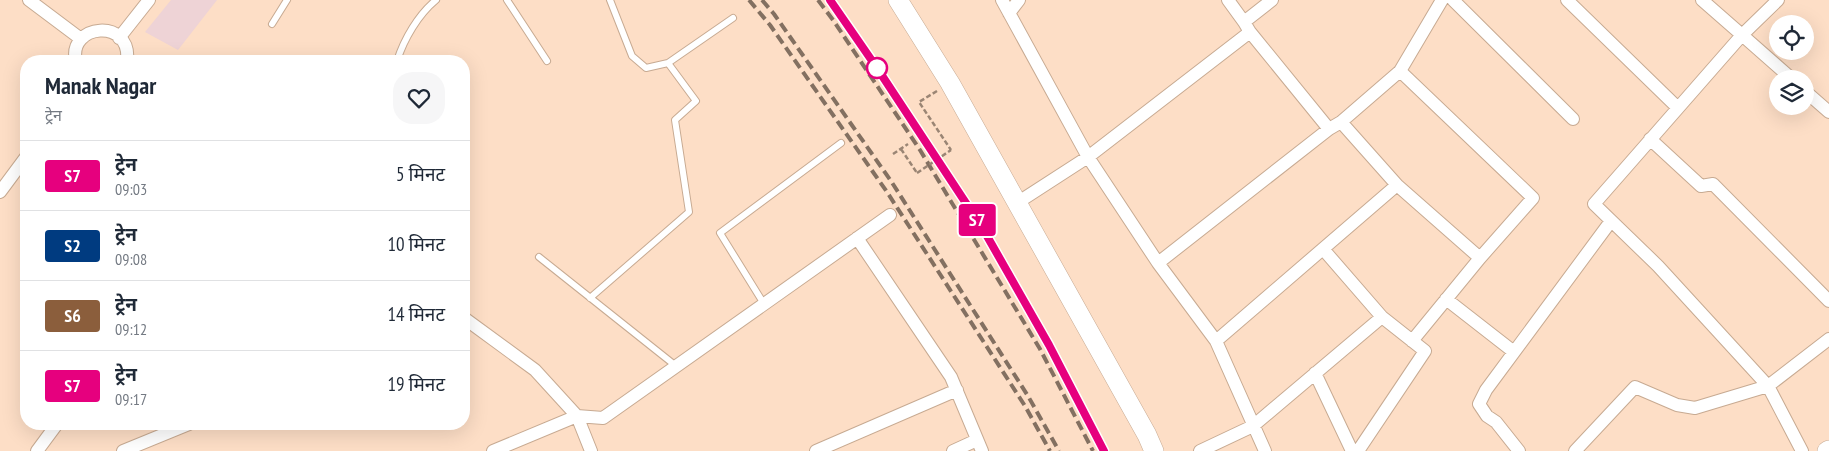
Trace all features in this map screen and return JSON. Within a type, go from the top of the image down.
[{"type":"street","points":[[29,0],[81,39]]},
{"type":"street","points":[[119,38],[149,0]]},
{"type":"street","points":[[1002,0],[1088,157],[1158,262],[1216,342],[1265,451]]},
{"type":"street","points":[[1010,13],[1019,0]]},
{"type":"street","points":[[1228,0],[1247,27],[1330,129]]},
{"type":"street","points":[[1017,203],[1088,157],[1247,27],[1272,0]]},
{"type":"street","points":[[1158,262],[1341,122],[1400,71],[1442,0]]},
{"type":"street","points":[[1453,0],[1573,119]]},
{"type":"street","points":[[1567,0],[1678,108]]},
{"type":"street","points":[[1702,0],[1782,70]]},
{"type":"street","points":[[1778,0],[1742,35],[1594,204],[1658,266],[1768,386],[1802,451]]},
{"type":"street","points":[[903,2],[1154,451]]},
{"type":"street","points":[[76,55],[76,48],[81,39],[91,32],[100,30],[108,31],[119,38],[126,48],[127,55]]},
{"type":"street","points":[[1400,71],[1533,198],[1480,258],[1412,341]]},
{"type":"street","points":[[1814,99],[1829,112]]},
{"type":"street","points":[[1341,122],[1397,186],[1480,258]]},
{"type":"street","points":[[1650,139],[1701,186],[1713,184],[1829,302]]},
{"type":"street","points":[[0,192],[20,165]]},
{"type":"street","points":[[1216,342],[1397,186]]},
{"type":"street","points":[[493,451],[577,416],[603,418],[890,215]]},
{"type":"street","points":[[1519,451],[1496,422],[1487,416],[1480,404],[1486,390],[1611,221]]},
{"type":"street","points":[[857,238],[951,376],[980,446],[953,451]]},
{"type":"street","points":[[1323,249],[1382,316],[1425,351],[1358,451]]},
{"type":"street","points":[[1446,299],[1514,352]]},
{"type":"street","points":[[1200,451],[1253,426],[1382,316]]},
{"type":"street","points":[[470,322],[535,370],[577,416],[591,451]]},
{"type":"street","points":[[1575,451],[1635,387],[1677,405],[1695,408],[1768,386],[1829,339]]},
{"type":"street","points":[[1315,373],[1352,451]]},
{"type":"street","points":[[816,451],[957,390]]},
{"type":"street","points":[[37,451],[53,430]]},
{"type":"street","points":[[123,451],[175,430]]},
{"type":"lane","points":[[272,24],[287,0]]},
{"type":"lane","points":[[399,55],[403,42],[429,6],[436,0]]},
{"type":"lane","points":[[507,0],[547,62]]},
{"type":"lane","points":[[610,0],[632,56],[646,68],[668,63],[732,18]]},
{"type":"lane","points":[[590,298],[689,212],[675,120],[696,101],[668,63]]},
{"type":"lane","points":[[764,304],[720,233],[841,143]]},
{"type":"lane","points":[[539,257],[676,366]]},
{"type":"path","points":[[901,149],[917,173],[951,150],[919,102],[950,84]]},
{"type":"path","points":[[893,154],[908,144]]},
{"type":"shaded area","points":[[171,0],[217,0],[178,50],[145,32]]},
{"type":"railway","points":[[749,0],[770,25],[887,192],[1025,406],[1050,451]]},
{"type":"railway","points":[[762,0],[774,14],[891,181],[1028,396],[1059,451]]},
{"type":"railway","points":[[818,0],[920,150],[1040,349],[1093,451]]},
{"type":"railway","points":[[830,0],[983,229],[1049,345],[1104,451]]},
{"type":"train","name":"S7","points":[[830,0],[847,22],[983,229],[1049,345],[1104,451]]}]
